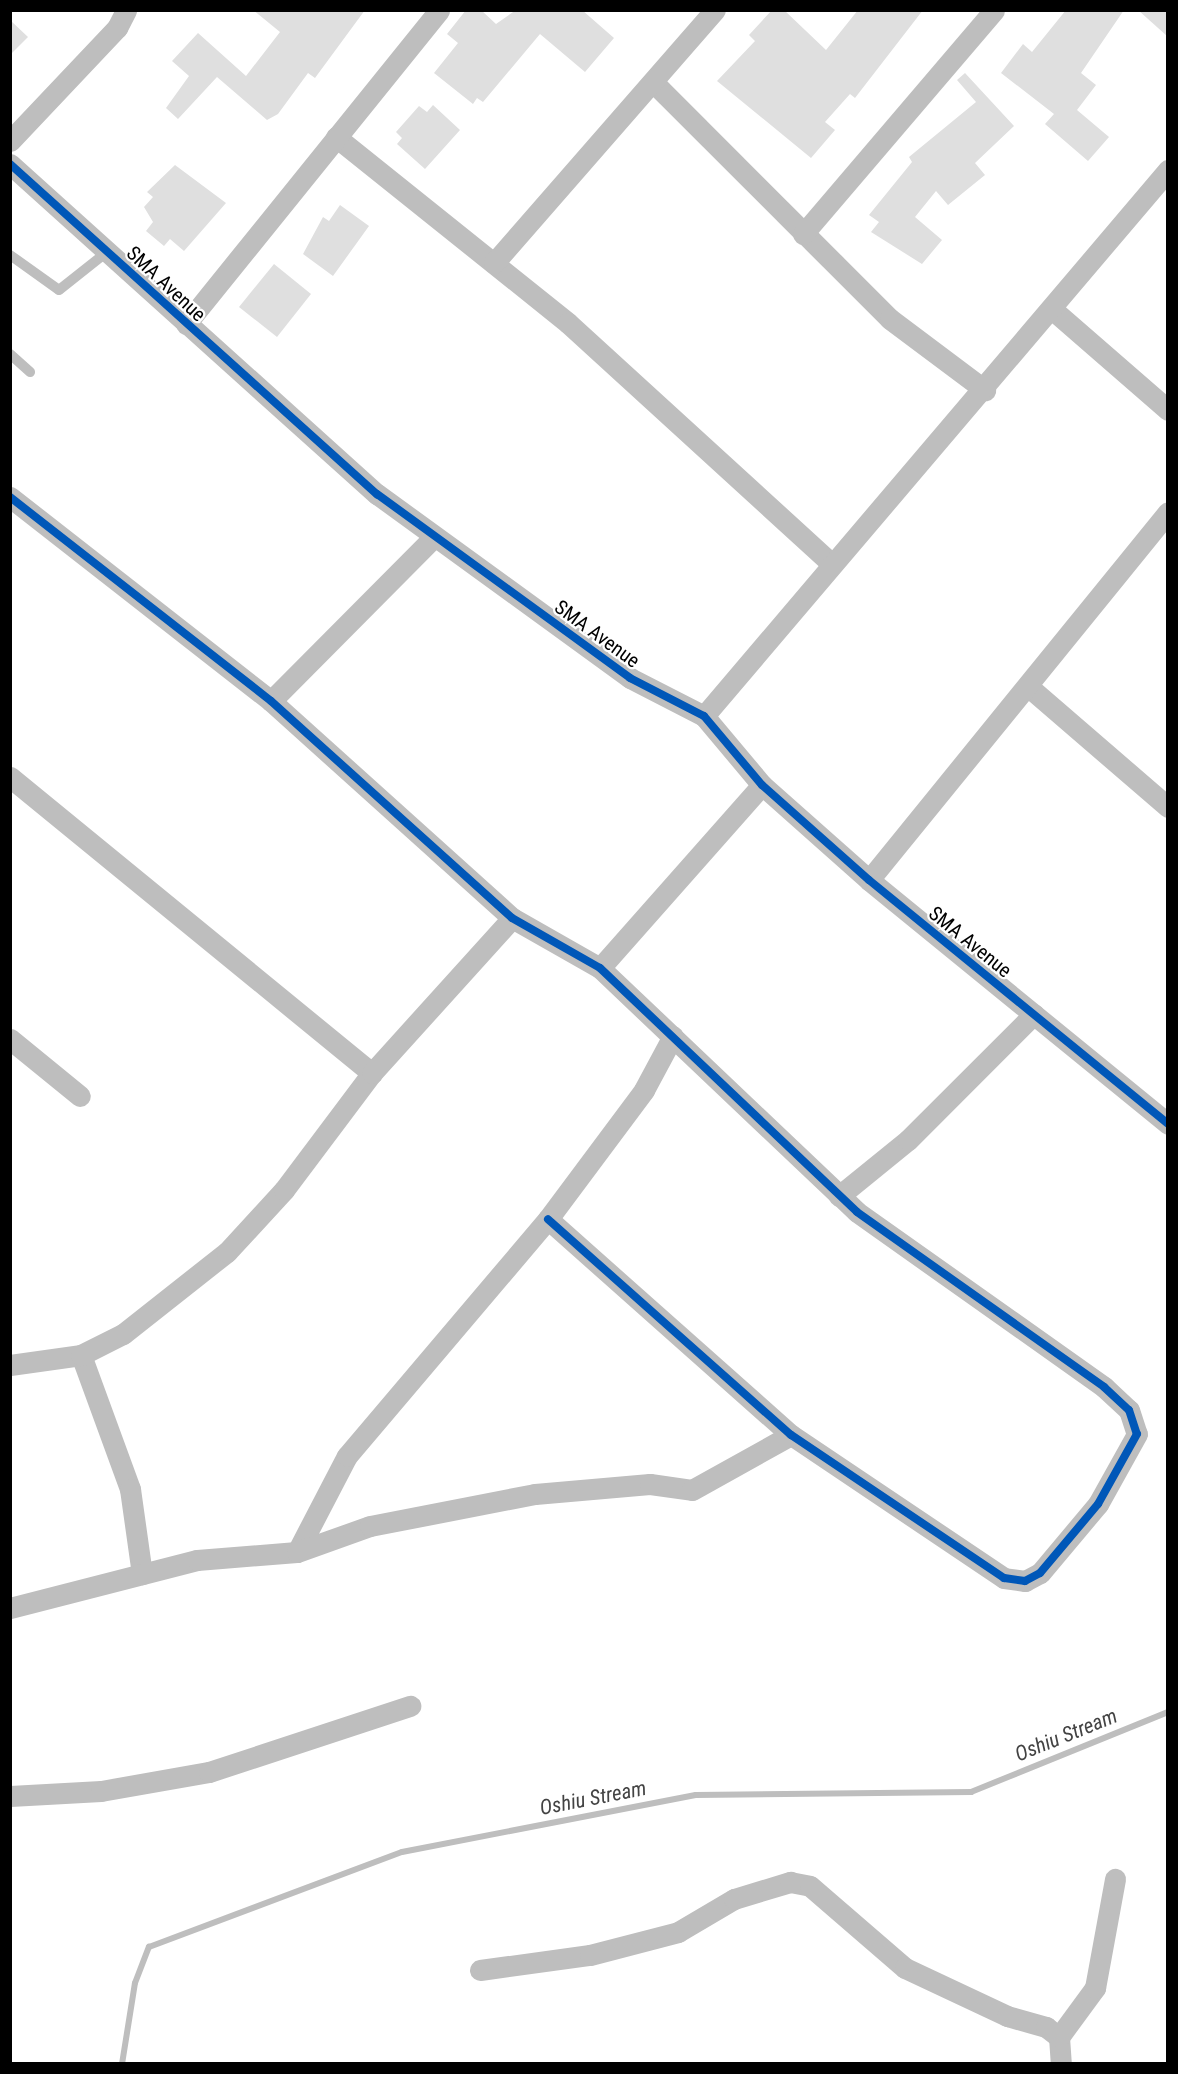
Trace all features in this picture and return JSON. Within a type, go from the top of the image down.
[{"type":"street","points":[[10,141],[117,28],[126,10]]},
{"type":"street","points":[[186,324],[439,10]]},
{"type":"street","points":[[494,263],[715,10]]},
{"type":"street","points":[[803,234],[994,10]]},
{"type":"street","points":[[653,82],[890,319],[985,390]]},
{"type":"street","points":[[336,137],[494,263],[832,564]]},
{"type":"street","name":"SMA Avenue","points":[[10,164],[186,324],[433,538],[630,678],[705,716],[762,784],[870,880],[1167,1124]]},
{"type":"street","points":[[705,716],[832,564],[1053,310],[1167,170]]},
{"type":"street","points":[[1053,310],[1167,410]]},
{"type":"street","points":[[10,497],[271,701],[512,918],[600,968],[839,1196],[1104,1387],[1129,1410],[1137,1434],[1098,1504],[1040,1573],[1025,1581],[1004,1578],[791,1435],[548,1219]]},
{"type":"street","points":[[870,880],[1030,688],[1167,512]]},
{"type":"street","points":[[271,701],[433,538]]},
{"type":"street","points":[[1030,688],[1167,807]]},
{"type":"street","points":[[10,777],[372,1072]]},
{"type":"street","points":[[600,968],[762,784]]},
{"type":"street","points":[[10,1365],[81,1355],[123,1334],[227,1252],[284,1190],[372,1072],[413,1033],[512,918]]},
{"type":"street","points":[[839,1196],[908,1140],[1034,1014]]},
{"type":"street","points":[[297,1552],[331,1480],[377,1415],[548,1219],[644,1090],[673,1036]]},
{"type":"street","points":[[10,1039],[80,1095]]},
{"type":"street","points":[[81,1355],[130,1489],[142,1574]]},
{"type":"street","points":[[10,1608],[197,1560],[297,1552],[370,1526],[545,1492],[650,1484],[692,1490],[791,1435]]},
{"type":"street","points":[[10,1796],[101,1791],[209,1772],[410,1706]]},
{"type":"street","points":[[1061,2064],[1059,2037],[1095,1988],[1115,1879]]},
{"type":"street","points":[[480,1970],[590,1955],[678,1932],[734,1899],[790,1882],[810,1886],[905,1968],[1059,2037]]},
{"type":"lane","points":[[10,255],[59,290],[107,252]]},
{"type":"lane","points":[[10,354],[30,372]]},
{"type":"building","points":[[253,10],[365,10],[315,78],[308,73],[278,114],[267,120],[217,77],[178,119],[166,108],[189,76],[172,61],[198,33],[246,76],[280,32]]},
{"type":"building","points":[[466,10],[481,10],[496,24],[516,10],[582,10],[614,38],[585,72],[540,34],[483,102],[477,98],[473,104],[434,73],[458,43],[447,34]]},
{"type":"building","points":[[772,10],[784,10],[826,50],[858,10],[923,10],[855,98],[850,94],[825,122],[835,130],[811,158],[717,81],[755,41],[749,35]]},
{"type":"building","points":[[1066,10],[1124,10],[1081,73],[1096,85],[1077,110],[1109,137],[1088,161],[1045,124],[1054,114],[1001,73],[1023,44],[1032,52]]},
{"type":"building","points":[[1138,10],[1167,10],[1167,36]]},
{"type":"building","points":[[10,20],[28,37],[10,55]]},
{"type":"building","points":[[965,73],[1014,126],[975,163],[985,175],[948,205],[936,191],[915,217],[942,240],[922,264],[871,232],[879,222],[869,215],[912,162],[909,157],[976,102],[957,80]]},
{"type":"building","points":[[433,105],[460,130],[425,169],[397,144],[402,138],[396,132],[419,106],[427,112]]},
{"type":"building","points":[[175,165],[226,203],[184,251],[170,239],[164,246],[146,231],[153,222],[144,207],[153,197],[147,192]]},
{"type":"building","points":[[340,205],[369,226],[333,276],[303,254],[323,217],[329,221]]},
{"type":"building","points":[[274,264],[311,294],[277,337],[239,307]]},
{"type":"waterway","name":"Oshiu Stream","points":[[122,2064],[135,1983],[149,1947],[402,1852],[696,1795],[971,1792],[1168,1712]]},
{"type":"cycle path","points":[[10,164],[377,494],[630,678],[704,716],[762,785],[869,880],[1168,1124]]},
{"type":"cycle path","points":[[10,497],[271,701],[512,918],[600,968],[857,1212],[1104,1387],[1129,1410],[1137,1434],[1098,1504],[1040,1573],[1025,1581],[1004,1578],[791,1435],[548,1219]]}]
